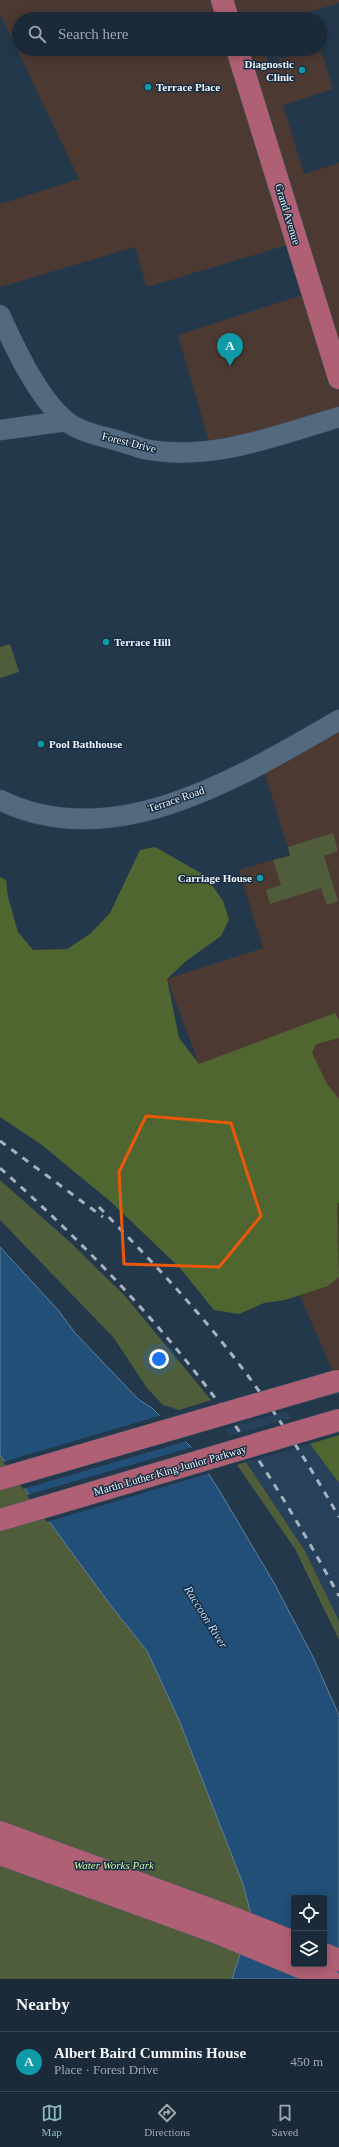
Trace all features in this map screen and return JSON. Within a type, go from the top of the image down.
[{"type":"main road","points":[[222,0],[226,12]]},
{"type":"main road","name":"Grand Avenue","points":[[239,56],[339,378]]},
{"type":"main road","points":[[0,1479],[338,1381]]},
{"type":"main road","name":"Martin Luther King Junior Parkway","points":[[0,1520],[339,1420]]},
{"type":"main road","points":[[0,1832],[39,1858],[329,1979]]},
{"type":"main road","points":[[0,1854],[39,1858],[226,1915],[291,1941]]},
{"type":"main road","points":[[327,1955],[339,1960]]},
{"type":"street","name":"Forest Drive","points":[[0,315],[16,351],[52,406],[66,421],[88,432],[144,449],[183,453],[212,452],[240,447],[294,432],[339,417]]},
{"type":"street","points":[[0,430],[66,421]]},
{"type":"street","name":"Terrace Road","points":[[0,800],[25,810],[59,818],[103,819],[124,816],[166,804],[221,783],[264,763],[339,720]]},
{"type":"highlighted area","points":[[146,1116],[231,1123],[261,1216],[219,1267],[124,1264],[119,1172]]},
{"type":"shaded area","points":[[0,0],[339,0],[339,3],[309,12],[12,12],[12,39],[0,14]]},
{"type":"shaded area","points":[[20,56],[266,56],[269,63],[291,56],[323,56],[333,89],[283,105],[304,174],[339,163],[339,417],[212,452],[178,335],[312,292],[297,242],[147,287],[135,247],[0,287],[0,204],[79,179]]},
{"type":"shaded area","points":[[339,720],[339,1381],[337,1381],[199,1064],[167,979],[263,948],[239,870],[290,855],[262,764]]},
{"type":"shaded area","points":[[287,1411],[292,1418],[229,1436],[225,1429]]},
{"type":"shaded area","points":[[310,1444],[339,1483],[339,1621],[305,1551],[246,1462]]},
{"type":"green space","points":[[10,644],[19,672],[0,678],[0,647]]},
{"type":"green space","points":[[333,833],[338,851],[324,856],[338,901],[327,905],[321,888],[270,904],[266,890],[281,885],[273,860],[290,856],[288,847]]},
{"type":"green space","points":[[155,847],[206,876],[223,901],[229,920],[221,936],[186,961],[167,979],[179,1038],[199,1064],[335,1013],[339,1020],[339,1038],[316,1044],[312,1053],[327,1084],[339,1099],[339,1202],[337,1204],[339,1277],[328,1286],[285,1300],[264,1303],[239,1314],[214,1310],[180,1268],[111,1202],[42,1145],[0,1117],[0,877],[6,880],[8,897],[18,932],[33,950],[67,949],[90,934],[110,913],[140,850]]},
{"type":"green space","points":[[0,1180],[71,1243],[125,1296],[211,1400],[179,1410],[163,1405],[147,1388],[114,1338],[0,1220]]},
{"type":"green space","points":[[339,1435],[339,1483],[310,1444]]},
{"type":"green space","name":"Water Works Park","points":[[0,1455],[112,1607],[147,1651],[179,1720],[243,1884],[252,1918],[232,1979],[0,1979]]},
{"type":"green space","points":[[246,1462],[305,1551],[339,1621],[339,1640],[295,1549],[237,1465]]},
{"type":"water","name":"Raccoon River","points":[[0,1247],[58,1310],[75,1333],[138,1399],[152,1408],[191,1447],[219,1490],[274,1583],[313,1657],[339,1715],[339,1979],[232,1979],[252,1918],[243,1884],[179,1720],[147,1651],[112,1607],[0,1455]]},
{"type":"pier","points":[[162,1415],[187,1441],[23,1489],[3,1462]]},
{"type":"pier","points":[[193,1447],[210,1473],[47,1522],[27,1495]]},
{"type":"railway","points":[[0,1141],[103,1217]]},
{"type":"railway","points":[[0,1168],[90,1253],[146,1314],[199,1377],[240,1432],[270,1478],[299,1525],[339,1596]]},
{"type":"railway","points":[[99,1207],[184,1298],[236,1360],[273,1411],[307,1463],[339,1517]]},
{"type":"place","name":"Diagnostic Clinic","points":[[302,70]]},
{"type":"place","name":"Terrace Place","points":[[148,87]]},
{"type":"place","name":"Albert Baird Cummins House","points":[[230,366]]},
{"type":"place","name":"Terrace Hill","points":[[106,642]]},
{"type":"place","name":"Pool Bathhouse","points":[[41,744]]},
{"type":"place","name":"Carriage House","points":[[260,878]]}]
